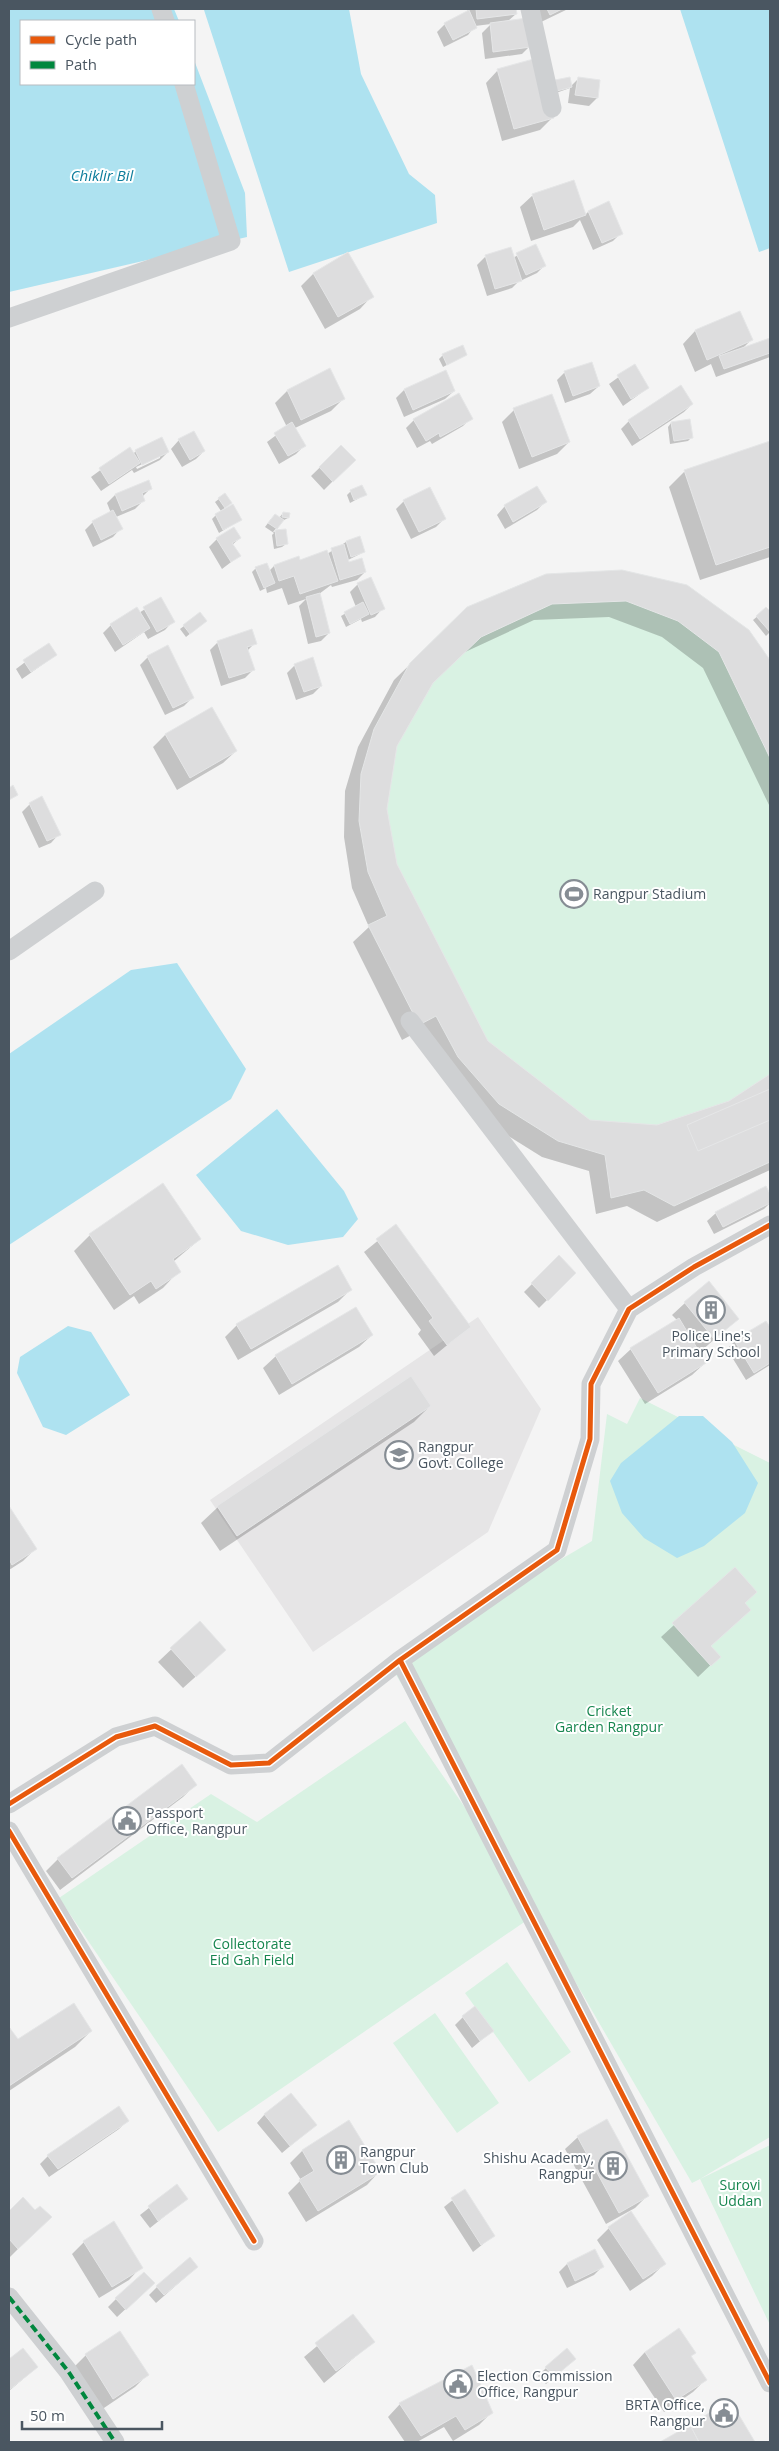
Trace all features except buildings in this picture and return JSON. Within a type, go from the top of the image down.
[{"type":"street","points":[[530,9],[552,108]]},
{"type":"street","points":[[9,318],[231,241],[184,85]]},
{"type":"street","points":[[9,951],[95,891]]},
{"type":"street","points":[[410,1021],[629,1309]]},
{"type":"street","points":[[9,1804],[116,1737],[155,1726],[231,1765],[269,1764],[400,1660],[557,1550],[590,1439],[591,1384],[629,1309],[694,1267],[770,1225]]},
{"type":"street","points":[[400,1660],[770,2382]]},
{"type":"street","points":[[9,1831],[254,2241]]},
{"type":"street","points":[[9,2297],[68,2370],[115,2442]]},
{"type":"shaded area","name":"Rangpur Govt. College","points":[[478,1317],[541,1409],[488,1532],[313,1652],[210,1500]]},
{"type":"green space","name":"Rangpur Stadium","points":[[622,570],[687,585],[749,630],[770,660],[770,1162],[674,1206],[644,1190],[611,1198],[605,1155],[558,1141],[499,1104],[458,1057],[436,1016],[419,1025],[368,925],[387,916],[368,872],[359,821],[361,774],[374,729],[410,663],[467,607],[546,574]]},
{"type":"green space","name":"Cricket Garden Rangpur","points":[[640,1398],[770,1463],[770,2137],[692,2183],[536,1914],[218,2132],[59,1898],[211,1794],[257,1822],[405,1721],[520,1887],[388,1661],[592,1541],[607,1414],[627,1424]]},
{"type":"green space","points":[[507,1962],[571,2052],[529,2082],[465,1993]]},
{"type":"green space","points":[[435,2013],[499,2103],[457,2133],[393,2043]]},
{"type":"green space","name":"Surovi Uddan","points":[[770,2145],[770,2325],[700,2179]]},
{"type":"water","name":"Chiklir Bil","points":[[9,9],[174,9],[179,20],[20,20],[20,85],[195,85],[195,63],[245,193],[247,237],[9,292]]},
{"type":"water","points":[[349,9],[361,74],[409,174],[435,195],[437,223],[289,272],[204,10]]},
{"type":"water","points":[[680,9],[770,9],[770,248],[759,252]]},
{"type":"water","points":[[177,963],[246,1069],[231,1099],[9,1245],[9,1054],[131,970]]},
{"type":"water","points":[[277,1109],[344,1191],[358,1219],[343,1237],[288,1245],[241,1231],[196,1175]]},
{"type":"water","points":[[68,1326],[91,1332],[130,1395],[66,1435],[43,1427],[17,1373],[20,1357]]},
{"type":"water","points":[[679,1416],[703,1416],[732,1442],[758,1483],[745,1513],[704,1546],[677,1558],[644,1538],[622,1513],[610,1481],[621,1463]]},
{"type":"marked path","points":[[9,2297],[68,2371],[115,2442]]},
{"type":"cycle path","points":[[9,1804],[116,1737],[155,1726],[231,1765],[269,1763],[400,1660],[557,1550],[590,1439],[591,1384],[629,1309],[694,1267],[770,1225]]},
{"type":"cycle path","points":[[400,1660],[770,2383]]},
{"type":"cycle path","points":[[9,1831],[254,2241]]},
{"type":"place","name":"Rangpur Stadium","points":[[574,894]]},
{"type":"place","name":"Police Line's Primary School","points":[[711,1310]]},
{"type":"place","name":"Rangpur Govt. College","points":[[399,1455]]},
{"type":"place","name":"Passport Office, Rangpur","points":[[127,1821]]},
{"type":"place","name":"Rangpur Town Club","points":[[341,2160]]},
{"type":"place","name":"Shishu Academy, Rangpur","points":[[613,2166]]},
{"type":"place","name":"Election Commission Office, Rangpur","points":[[458,2384]]},
{"type":"place","name":"BRTA Office, Rangpur","points":[[724,2413]]},
{"type":"park label","name":"Collectorate Eid Gah Field","points":[[252,1952]]}]
